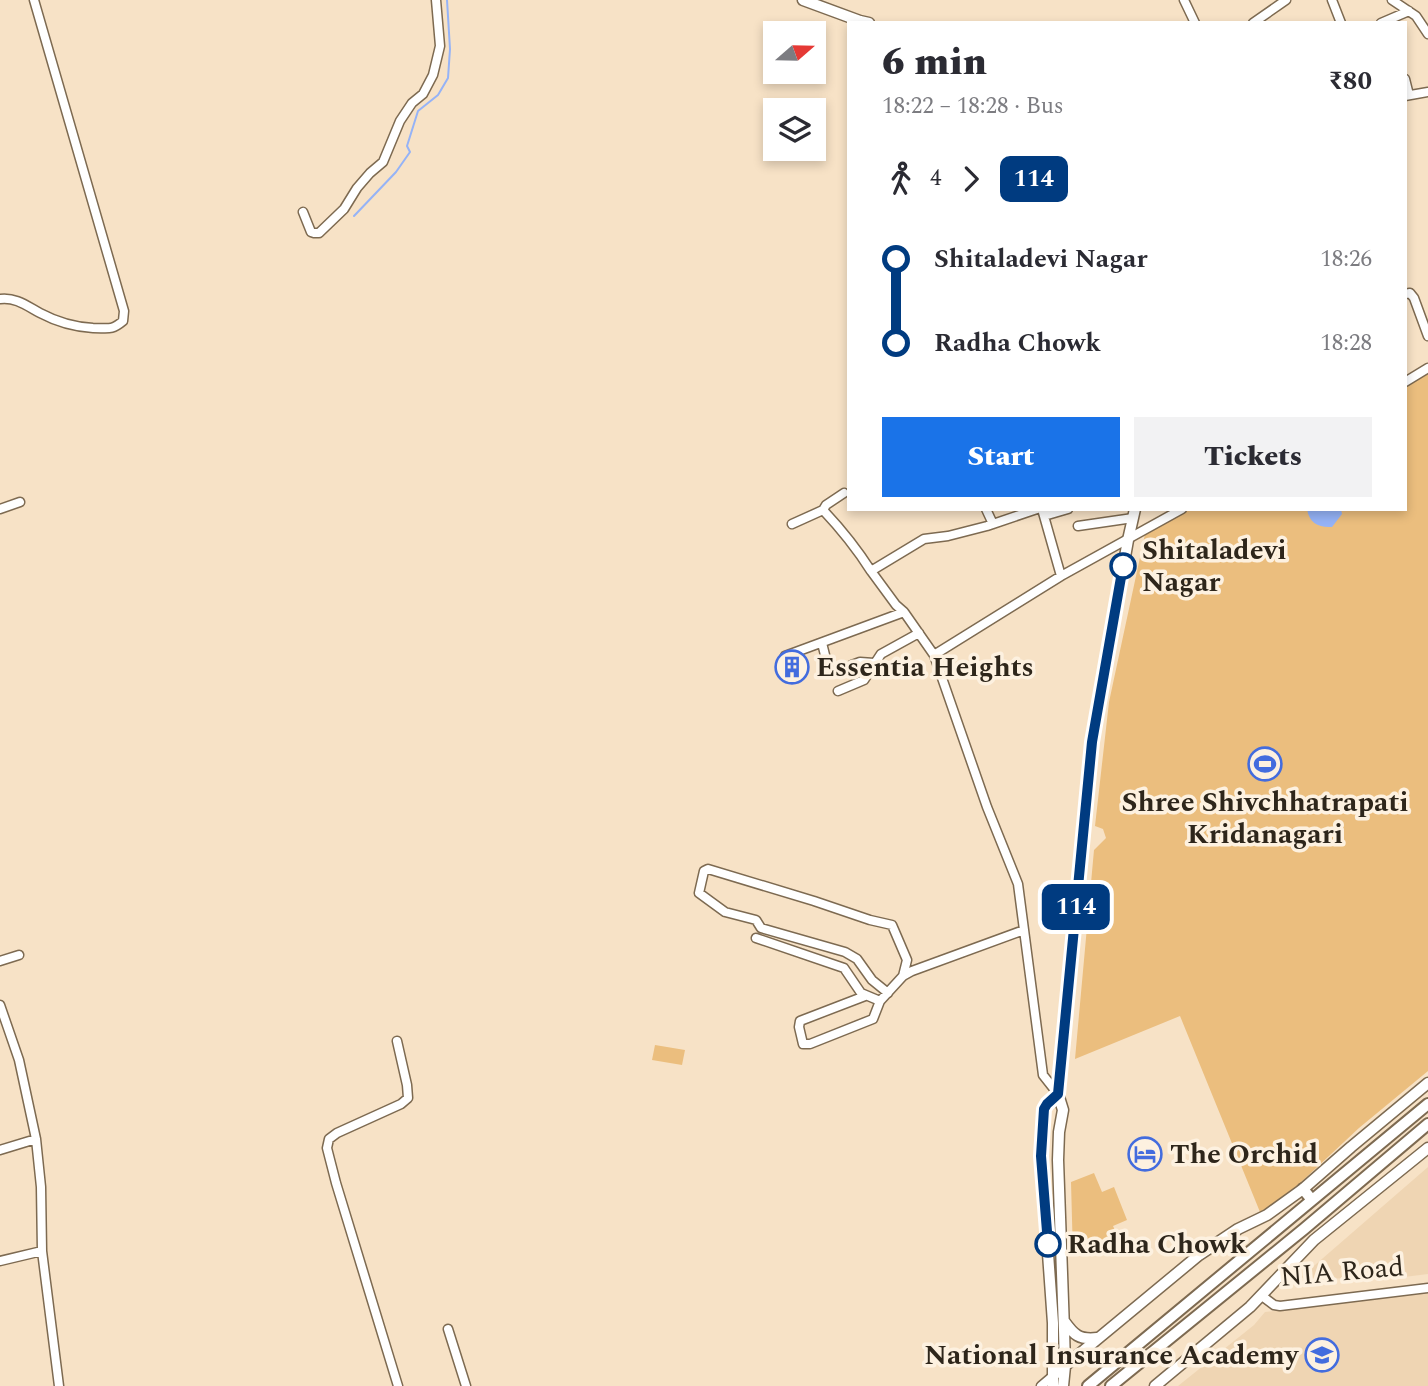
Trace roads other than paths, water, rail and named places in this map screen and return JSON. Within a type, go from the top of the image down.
[{"type":"highway","points":[[1088,1386],[1428,1104]]},
{"type":"highway","points":[[1111,1386],[1428,1124]]},
{"type":"highway","points":[[1303,1189],[1312,1200]]},
{"type":"main road","points":[[803,0],[860,21]]},
{"type":"main road","points":[[1063,1386],[1064,1320],[1058,1160],[1063,1110],[1058,1094],[1092,742],[1134,514]]},
{"type":"main road","points":[[1053,1381],[1065,1366],[1208,1248],[1267,1215],[1303,1189],[1428,1083]]},
{"type":"main road","points":[[1053,1381],[1053,1323],[1041,1140],[1044,1109],[1058,1094]]},
{"type":"main road","points":[[1155,1386],[1262,1296],[1314,1240],[1428,1148]]},
{"type":"main road","points":[[1046,1229],[1061,1228]]},
{"type":"main road","points":[[1304,1228],[1314,1240]]},
{"type":"main road","points":[[1064,1320],[1075,1334],[1082,1338],[1099,1338]]},
{"type":"street","points":[[0,299],[23,302],[41,314],[75,328],[113,328],[123,321],[124,311],[34,0]]},
{"type":"street","points":[[303,212],[311,232],[319,233],[344,209],[357,188],[383,162],[400,121],[412,103],[423,93],[433,75],[440,46],[436,0]]},
{"type":"street","points":[[1184,0],[1194,21]]},
{"type":"street","points":[[1256,21],[1286,0]]},
{"type":"street","points":[[1332,0],[1340,21]]},
{"type":"street","points":[[1392,0],[1416,16],[1428,34]]},
{"type":"street","points":[[1386,21],[1409,11]]},
{"type":"street","points":[[1407,96],[1428,92]]},
{"type":"street","points":[[1407,294],[1410,293],[1414,298],[1428,336]]},
{"type":"street","points":[[1407,381],[1428,368]]},
{"type":"street","points":[[792,524],[823,510],[844,493]]},
{"type":"street","points":[[0,509],[20,502]]},
{"type":"street","points":[[823,510],[852,543],[934,655],[1017,884],[1043,1075],[1058,1094]]},
{"type":"street","points":[[987,511],[993,524]]},
{"type":"street","points":[[871,571],[924,539],[948,536],[1041,511],[1060,576]]},
{"type":"street","points":[[934,655],[1060,576],[1179,511]]},
{"type":"street","points":[[1078,526],[1134,514]]},
{"type":"street","points":[[785,656],[904,612]]},
{"type":"street","points":[[838,691],[864,680],[881,654],[919,633]]},
{"type":"street","points":[[822,643],[829,671]]},
{"type":"street","points":[[852,664],[874,663]]},
{"type":"street","points":[[888,993],[872,980],[857,959],[845,953],[761,928],[756,920],[725,912],[699,893],[704,871],[708,869],[892,925],[907,960],[903,976]]},
{"type":"street","points":[[865,996],[800,1021],[803,1044],[810,1044],[873,1019],[880,1002],[903,976],[912,971],[1024,930]]},
{"type":"street","points":[[756,939],[844,968],[865,996],[880,1002]]},
{"type":"street","points":[[0,961],[19,955]]},
{"type":"street","points":[[0,1005],[19,1060],[36,1139],[43,1251],[59,1386]]},
{"type":"street","points":[[397,1041],[408,1098],[401,1104],[337,1133],[329,1139],[327,1148],[398,1386]]},
{"type":"street","points":[[0,1150],[36,1139]]},
{"type":"street","points":[[0,1261],[43,1251]]},
{"type":"street","name":"NIA Road","points":[[1262,1296],[1280,1306],[1428,1288]]},
{"type":"street","points":[[448,1329],[466,1386]]},
{"type":"street","points":[[1041,1386],[1053,1381]]},
{"type":"water","points":[[1307,511],[1341,511],[1342,514],[1332,527],[1323,527],[1315,524]]},
{"type":"waterway","points":[[354,216],[396,172],[410,152],[407,146],[418,111],[438,95],[448,78],[450,49],[447,0]]},
{"type":"place","name":"Shitaladevi Nagar","points":[[1123,566]]},
{"type":"place","name":"Essentia Heights","points":[[792,667]]},
{"type":"place","name":"Shree Shivchhatrapati Kridanagari","points":[[1265,764]]},
{"type":"place","name":"The Orchid","points":[[1145,1154]]},
{"type":"place","name":"Radha Chowk","points":[[1048,1244]]},
{"type":"place","name":"National Insurance Academy","points":[[1322,1355]]}]
